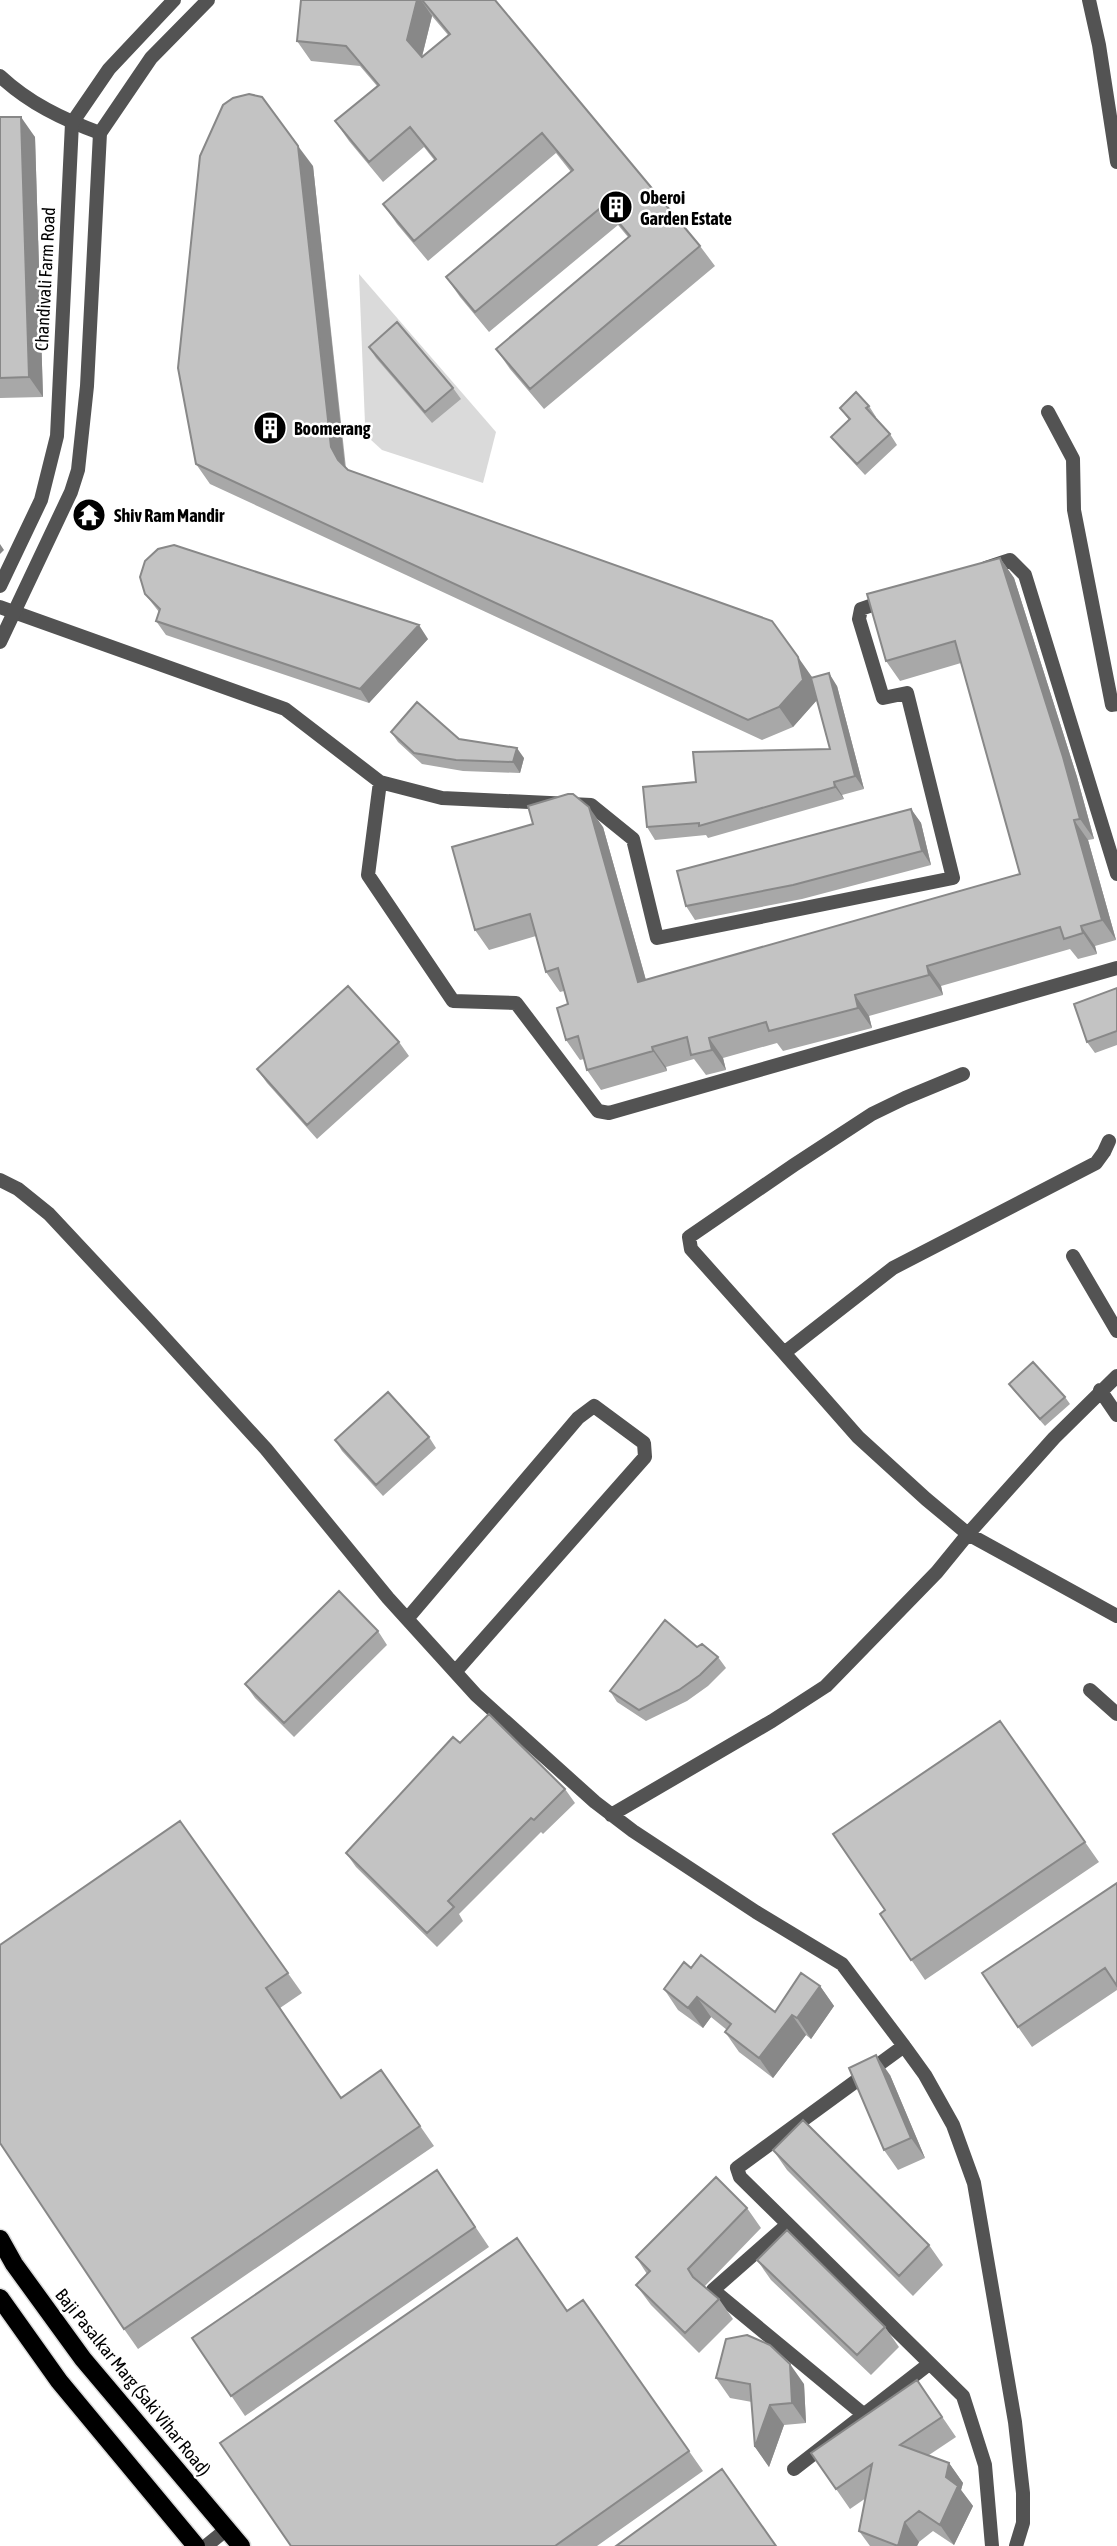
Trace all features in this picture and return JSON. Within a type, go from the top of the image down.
[{"type":"main road","name":"Baji Pasalkar Marg (Saki Vihar Road)","points":[[0,2239],[14,2264],[83,2359],[240,2546]]},
{"type":"main road","points":[[0,2298],[59,2381],[196,2546]]},
{"type":"street","points":[[72,123],[109,69],[174,0]]},
{"type":"street","points":[[0,642],[71,492],[78,470],[87,386],[100,133],[151,58],[208,0]]},
{"type":"street","points":[[1089,0],[1099,45],[1117,162]]},
{"type":"street","points":[[0,76],[21,96],[72,123],[100,133]]},
{"type":"street","name":"Chandivali Farm Road","points":[[0,586],[41,500],[57,436],[72,123]]},
{"type":"street","points":[[1048,412],[1073,458],[1074,510],[1112,705],[1117,704]]},
{"type":"street","points":[[972,572],[1010,560],[1025,575],[1117,874]]},
{"type":"street","points":[[0,607],[285,709],[380,782],[442,798],[591,805],[633,839],[657,938],[953,878],[907,693],[883,698],[859,620],[861,609],[896,597]]},
{"type":"street","points":[[380,782],[368,874],[453,1000],[516,1003],[598,1111],[609,1113],[1117,968]]},
{"type":"street","points":[[963,1074],[873,1114],[689,1237],[691,1249],[858,1437],[926,1500],[968,1534],[1117,1616]]},
{"type":"street","points":[[784,1353],[893,1268],[1096,1163],[1109,1141]]},
{"type":"street","points":[[0,1180],[18,1189],[49,1214],[149,1321],[266,1449],[407,1619],[476,1695],[611,1815],[756,1912],[842,1964],[904,2046],[953,2125],[974,2183],[1016,2422],[1023,2493],[1023,2523],[1016,2546]]},
{"type":"street","points":[[1073,1256],[1117,1331]]},
{"type":"street","points":[[611,1815],[826,1686],[937,1572],[968,1534],[1100,1390],[1117,1376]]},
{"type":"street","points":[[1100,1390],[1117,1415]]},
{"type":"street","points":[[407,1619],[578,1418],[594,1406],[644,1443],[645,1457],[455,1672]]},
{"type":"street","points":[[1090,1690],[1117,1714]]},
{"type":"street","points":[[904,2046],[737,2168],[740,2177],[963,2396],[985,2465],[992,2546]]},
{"type":"street","points":[[788,2224],[713,2290],[863,2414]]},
{"type":"street","points":[[794,2469],[929,2364]]},
{"type":"street","points":[[206,2546],[227,2529]]},
{"type":"shaded area","points":[[359,274],[496,432],[483,483],[382,450],[370,439],[365,424]]},
{"type":"building","name":"Oberoi Garden Estate","points":[[301,0],[417,0],[407,40],[422,57],[450,34],[422,0],[495,0],[700,246],[530,389],[496,349],[630,236],[604,205],[475,312],[446,277],[573,170],[542,133],[414,241],[383,204],[436,159],[410,127],[369,162],[335,121],[379,85],[346,46],[297,41]]},
{"type":"building","name":"Boomerang","points":[[249,94],[262,97],[298,146],[331,447],[338,460],[348,470],[772,621],[798,657],[803,680],[779,707],[748,720],[196,464],[178,368],[200,156],[223,105],[233,98]]},
{"type":"building","points":[[0,117],[21,117],[29,377],[0,378]]},
{"type":"building","points":[[397,322],[453,388],[425,412],[369,347]]},
{"type":"building","points":[[856,392],[869,406],[866,408],[890,434],[857,464],[831,437],[850,419],[840,408]]},
{"type":"building","points":[[174,545],[419,625],[360,689],[156,621],[160,609],[145,594],[140,577],[145,561],[158,549]]},
{"type":"building","points":[[1000,558],[1063,757],[1080,819],[1074,820],[1102,920],[1081,926],[1083,933],[1064,939],[1060,927],[927,966],[929,975],[855,995],[858,1008],[769,1031],[766,1022],[709,1038],[712,1050],[691,1055],[687,1037],[652,1047],[653,1051],[587,1070],[578,1036],[566,1040],[557,1008],[568,1004],[558,968],[546,972],[530,914],[475,930],[452,847],[533,824],[528,806],[573,794],[589,807],[638,982],[1020,874],[955,641],[886,661],[867,594]]},
{"type":"building","points":[[829,673],[855,776],[834,782],[835,787],[699,826],[699,823],[647,827],[643,787],[696,782],[693,752],[830,749],[811,678]]},
{"type":"building","points":[[417,702],[459,739],[517,748],[513,762],[456,760],[414,753],[391,732]]},
{"type":"building","points":[[911,809],[922,851],[793,885],[686,906],[677,871]]},
{"type":"building","points":[[348,986],[399,1042],[307,1125],[257,1069]]},
{"type":"building","points":[[1117,988],[1117,1031],[1087,1042],[1074,1004]]},
{"type":"building","points":[[1033,1362],[1065,1397],[1040,1419],[1009,1384]]},
{"type":"building","points":[[388,1392],[429,1437],[376,1485],[335,1440]]},
{"type":"building","points":[[339,1591],[378,1631],[284,1723],[245,1684]]},
{"type":"building","points":[[665,1620],[697,1647],[702,1644],[718,1657],[700,1675],[679,1690],[639,1710],[610,1691]]},
{"type":"building","points":[[489,1714],[565,1789],[534,1820],[531,1818],[448,1901],[454,1907],[427,1933],[346,1853],[453,1737],[460,1743]]},
{"type":"building","points":[[1000,1721],[1085,1842],[911,1960],[880,1914],[885,1910],[833,1834]]},
{"type":"building","points":[[180,1821],[288,1973],[266,1988],[341,2098],[381,2070],[420,2126],[124,2329],[0,2143],[0,1945]]},
{"type":"building","points":[[1117,1883],[1117,1986],[1105,1968],[1018,2027],[982,1973]]},
{"type":"building","points":[[701,1955],[775,2012],[801,1973],[820,1986],[797,2018],[792,2015],[759,2058],[725,2032],[731,2024],[697,1997],[688,2008],[664,1989],[684,1962],[691,1968]]},
{"type":"building","points":[[876,2055],[911,2138],[884,2150],[849,2068]]},
{"type":"building","points":[[803,2120],[929,2245],[899,2276],[773,2150]]},
{"type":"building","points":[[437,2170],[475,2227],[231,2396],[192,2338]]},
{"type":"building","points":[[716,2177],[747,2208],[688,2269],[693,2277],[719,2299],[685,2333],[636,2285],[650,2271],[636,2257]]},
{"type":"building","points":[[787,2230],[885,2327],[857,2355],[757,2260]]},
{"type":"building","points":[[517,2238],[567,2311],[583,2300],[689,2451],[555,2546],[291,2546],[220,2443]]},
{"type":"building","points":[[747,2335],[770,2345],[790,2364],[792,2403],[770,2405],[755,2447],[750,2384],[716,2378],[726,2339]]},
{"type":"building","points":[[917,2380],[942,2417],[900,2445],[949,2463],[946,2477],[958,2486],[940,2525],[919,2511],[905,2522],[898,2546],[859,2531],[872,2464],[836,2489],[811,2453]]},
{"type":"building","points":[[722,2469],[776,2546],[616,2546]]},
{"type":"place","name":"Oberoi Garden Estate","points":[[616,207]]},
{"type":"place","name":"Boomerang","points":[[270,428]]},
{"type":"place","name":"Shiv Ram Mandir","points":[[89,515]]}]
